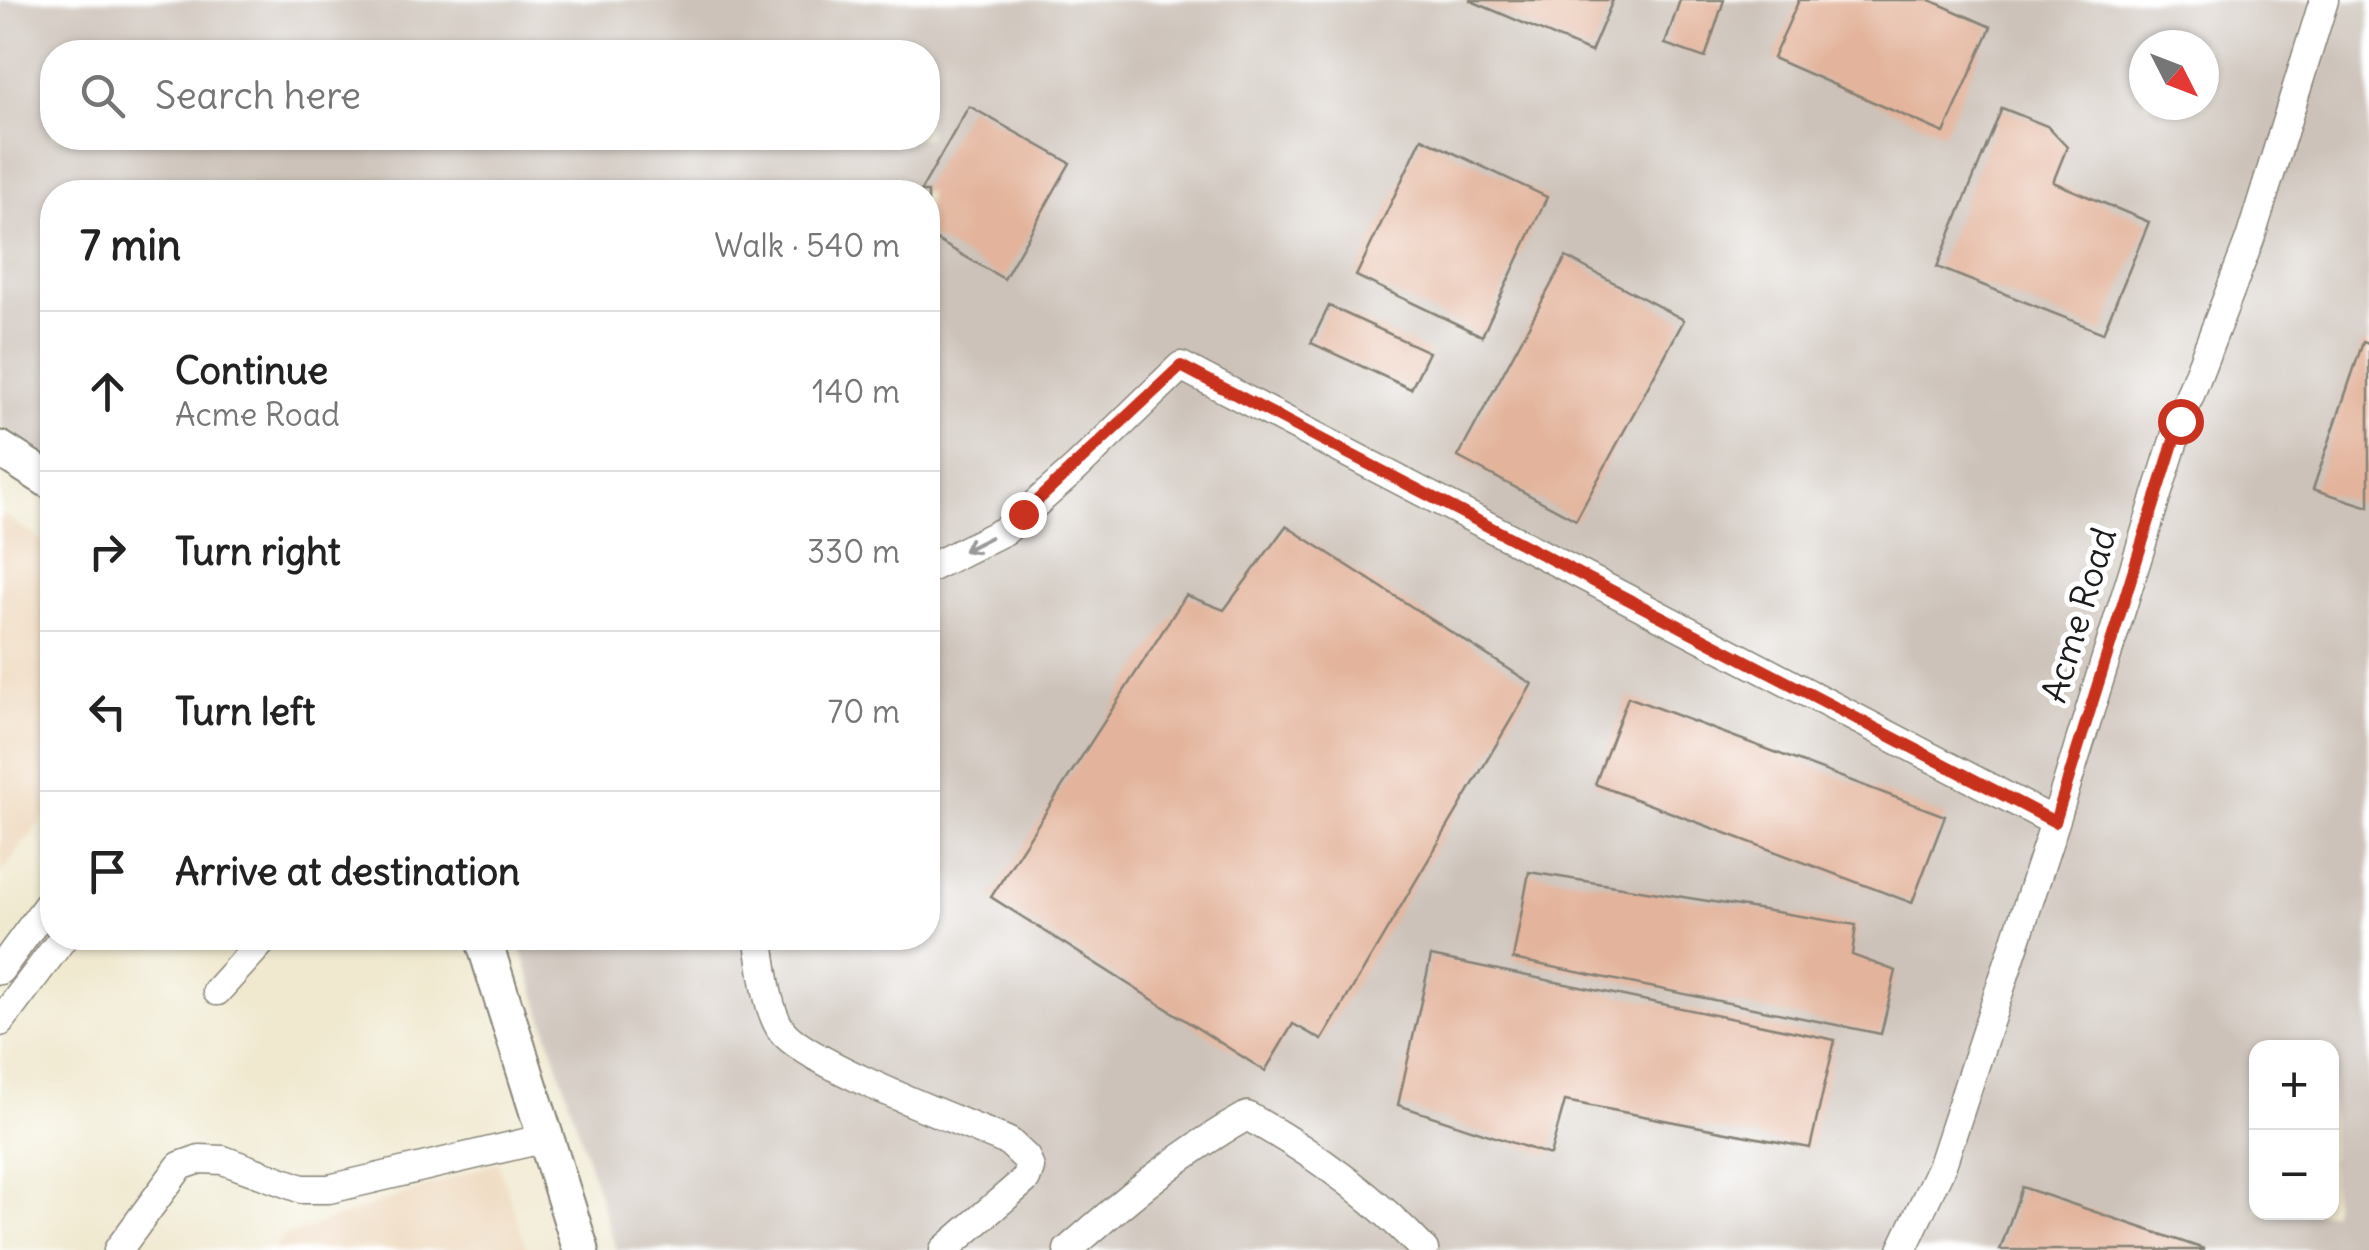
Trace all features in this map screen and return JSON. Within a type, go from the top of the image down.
[{"type":"main road","points":[[0,449],[40,474]]},
{"type":"main road","points":[[0,472],[40,497]]},
{"type":"main road","points":[[467,950],[561,1250]]},
{"type":"main road","points":[[487,950],[582,1250]]},
{"type":"street","name":"Acme Road","points":[[1902,1250],[1942,1165],[2055,822],[2132,567],[2180,421],[2250,239],[2324,0]]},
{"type":"street","points":[[940,563],[1006,530],[1181,366],[2055,822]]},
{"type":"street","points":[[0,970],[40,915]]},
{"type":"street","points":[[0,1022],[54,950]]},
{"type":"street","points":[[218,991],[254,950]]},
{"type":"street","points":[[760,950],[771,1008],[789,1041],[837,1068],[1010,1142],[1026,1158],[1030,1168],[1026,1179],[944,1250]]},
{"type":"street","points":[[1068,1250],[1138,1188],[1210,1136],[1248,1116],[1352,1184],[1424,1250]]},
{"type":"street","points":[[118,1250],[180,1166],[200,1159],[223,1160],[302,1188],[329,1189],[529,1142]]},
{"type":"shaded area","points":[[0,0],[2369,0],[2369,1250],[616,1250],[522,950],[940,950],[940,180],[40,180],[40,453],[0,426]]},
{"type":"shaded area","points":[[0,513],[40,539],[40,823],[0,875]]},
{"type":"shaded area","points":[[498,1162],[527,1250],[273,1250],[283,1237]]},
{"type":"building","points":[[1469,0],[1613,0],[1591,52]]},
{"type":"building","points":[[1680,0],[1724,0],[1705,58],[1665,44]]},
{"type":"building","points":[[1799,0],[1930,0],[1991,27],[1944,133],[1773,58]]},
{"type":"building","points":[[969,106],[1070,163],[1004,279],[940,242],[940,180],[927,180]]},
{"type":"building","points":[[2002,108],[2047,126],[2067,147],[2053,182],[2149,222],[2103,333],[1937,267]]},
{"type":"building","points":[[1422,138],[1547,197],[1482,336],[1356,276]]},
{"type":"building","points":[[1566,257],[1684,320],[1576,520],[1458,457]]},
{"type":"building","points":[[1329,306],[1429,352],[1411,389],[1311,343]]},
{"type":"building","points":[[2363,342],[2369,344],[2369,507],[2313,489]]},
{"type":"building","points":[[1286,526],[1532,684],[1322,1040],[1293,1024],[1265,1071],[991,897],[1186,595],[1224,610]]},
{"type":"building","points":[[1628,697],[1945,816],[1912,903],[1595,784]]},
{"type":"building","points":[[1529,872],[1856,925],[1852,955],[1896,971],[1881,1034],[1513,959]]},
{"type":"building","points":[[1431,956],[1835,1040],[1810,1148],[1565,1101],[1550,1155],[1398,1105]]},
{"type":"building","points":[[2022,1187],[2204,1249],[2204,1250],[2000,1250]]},
{"type":"route","points":[[1023,514],[1181,366],[2055,822],[2180,421]]}]
